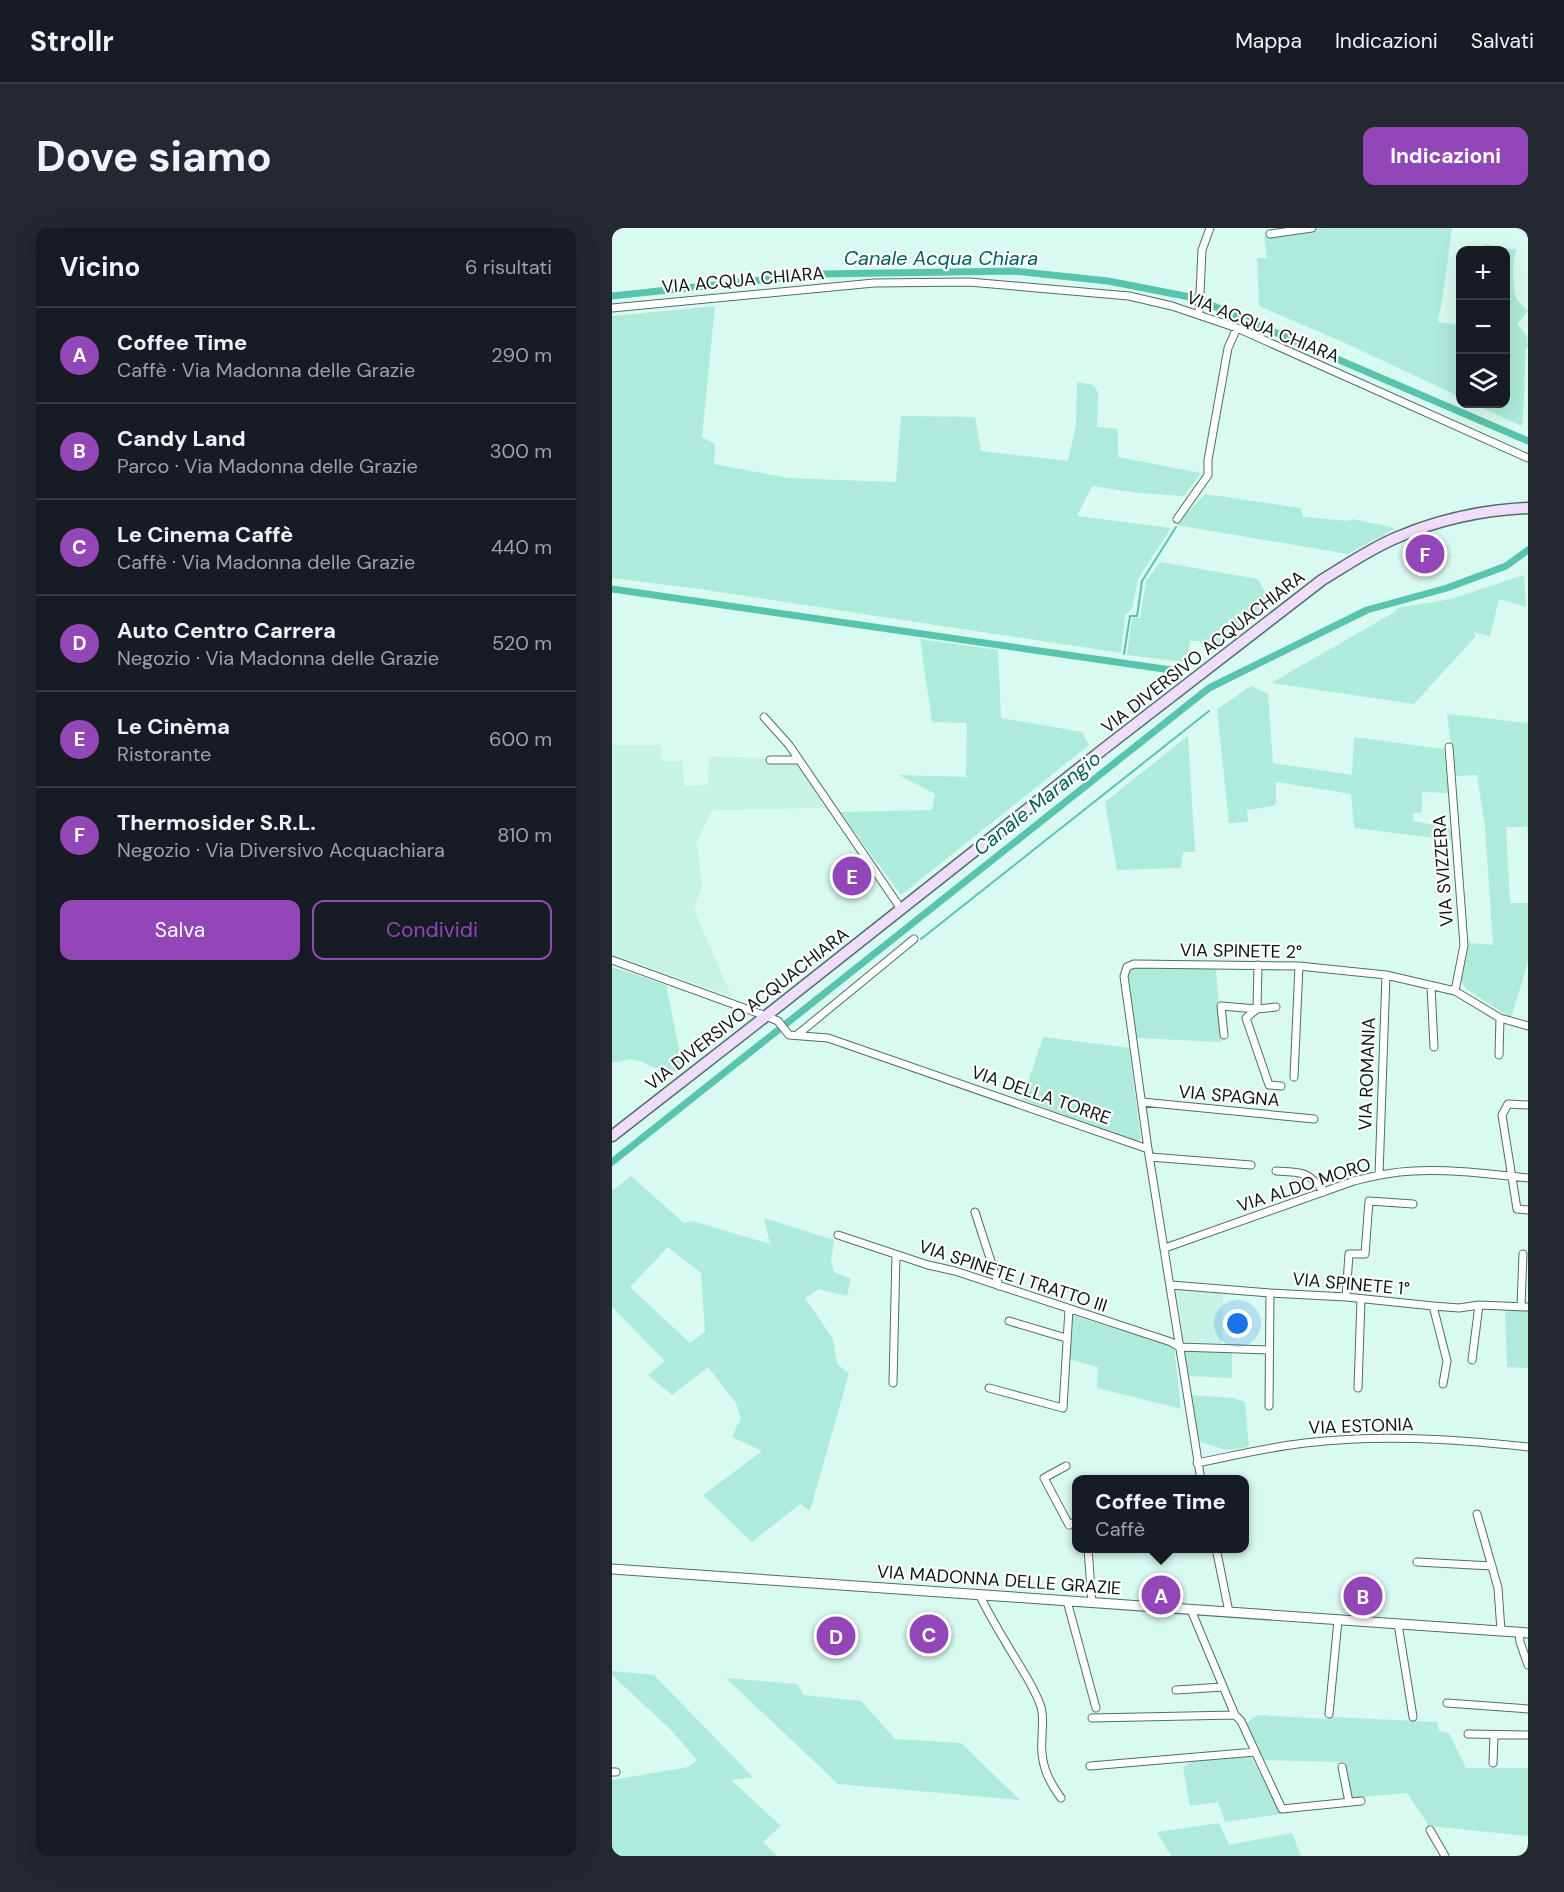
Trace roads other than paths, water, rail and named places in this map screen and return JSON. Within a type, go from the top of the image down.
[{"type":"main road","name":"VIA DIVERSIVO ACQUACHIARA","points":[[612,1136],[1322,580],[1377,547],[1447,520],[1497,510],[1528,508]]},
{"type":"street","points":[[1199,310],[1202,250],[1210,228]]},
{"type":"street","points":[[1270,234],[1312,228]]},
{"type":"street","name":"VIA ACQUA CHIARA","points":[[612,308],[874,283],[969,282],[1130,296],[1199,310],[1528,458]]},
{"type":"street","points":[[1177,519],[1208,475],[1208,460],[1228,348],[1237,328]]},
{"type":"street","points":[[764,717],[789,745],[901,909]]},
{"type":"street","name":"VIA SVIZZERA","points":[[1449,747],[1464,945],[1455,991]]},
{"type":"street","points":[[770,760],[799,760]]},
{"type":"street","points":[[612,960],[766,1016],[778,1021],[793,1035],[914,939]]},
{"type":"street","name":"VIA SPINETE 2°","points":[[1148,1149],[1124,976],[1127,967],[1134,964],[1299,966],[1386,975],[1455,991],[1500,1018],[1528,1026]]},
{"type":"street","points":[[1258,965],[1257,1009],[1246,1018],[1269,1085],[1281,1086]]},
{"type":"street","points":[[1294,1077],[1299,966]]},
{"type":"street","name":"VIA ROMANIA","points":[[1379,1175],[1386,975]]},
{"type":"street","points":[[1431,986],[1434,1047]]},
{"type":"street","points":[[1224,1035],[1221,1006],[1257,1009],[1276,1007]]},
{"type":"street","points":[[1499,1055],[1500,1018]]},
{"type":"street","name":"VIA DELLA TORRE","points":[[793,1035],[828,1038],[1148,1149]]},
{"type":"street","name":"VIA SPAGNA","points":[[1142,1102],[1314,1119]]},
{"type":"street","points":[[1528,1106],[1508,1104],[1502,1115],[1517,1209],[1528,1210]]},
{"type":"street","points":[[1148,1149],[1200,1475]]},
{"type":"street","points":[[1150,1157],[1251,1165]]},
{"type":"street","points":[[1276,1171],[1298,1172],[1313,1177],[1324,1192]]},
{"type":"street","name":"VIA ALDO MORO","points":[[1165,1248],[1354,1180],[1379,1175],[1412,1171],[1451,1171],[1528,1178]]},
{"type":"street","points":[[1346,1297],[1349,1254],[1365,1254],[1369,1201],[1413,1204]]},
{"type":"street","points":[[975,1212],[999,1286]]},
{"type":"street","name":"VIA SPINETE I TRATTO III","points":[[838,1235],[896,1255],[955,1271],[1171,1342],[1179,1347]]},
{"type":"street","points":[[1523,1254],[1525,1306]]},
{"type":"street","points":[[893,1383],[896,1255]]},
{"type":"street","name":"VIA SPINETE 1°","points":[[1171,1285],[1346,1297],[1459,1308],[1479,1305],[1525,1306]]},
{"type":"street","points":[[1269,1406],[1270,1293]]},
{"type":"street","points":[[1358,1388],[1361,1299]]},
{"type":"street","points":[[1472,1360],[1479,1305]]},
{"type":"street","points":[[1433,1306],[1447,1361],[1443,1384]]},
{"type":"street","points":[[989,1388],[1063,1408],[1069,1309]]},
{"type":"street","points":[[1009,1321],[1066,1338]]},
{"type":"street","points":[[1179,1347],[1269,1350]]},
{"type":"street","name":"VIA ESTONIA","points":[[1197,1463],[1304,1443],[1342,1440],[1416,1438],[1528,1447]]},
{"type":"street","points":[[1066,1466],[1044,1478],[1069,1525],[1072,1524]]},
{"type":"street","points":[[1476,1514],[1498,1588],[1501,1631]]},
{"type":"street","points":[[1088,1553],[1092,1603]]},
{"type":"street","points":[[1217,1553],[1229,1612]]},
{"type":"street","points":[[1417,1562],[1492,1566]]},
{"type":"street","name":"VIA MADONNA DELLE GRAZIE","points":[[612,1569],[1524,1632]]},
{"type":"street","points":[[979,1594],[1035,1690],[1044,1724],[1042,1756],[1045,1770],[1050,1783],[1061,1798]]},
{"type":"street","points":[[1067,1601],[1096,1708]]},
{"type":"street","points":[[1191,1610],[1235,1715],[1282,1809],[1361,1801]]},
{"type":"street","points":[[1329,1714],[1338,1620]]},
{"type":"street","points":[[1398,1624],[1413,1718]]},
{"type":"street","points":[[1524,1632],[1520,1642],[1528,1665]]},
{"type":"street","points":[[1176,1690],[1223,1687]]},
{"type":"street","points":[[1447,1703],[1528,1708]]},
{"type":"street","points":[[1092,1718],[1235,1715]]},
{"type":"street","points":[[1467,1734],[1528,1735]]},
{"type":"street","points":[[1492,1763],[1494,1735]]},
{"type":"street","points":[[1090,1766],[1255,1752]]},
{"type":"street","points":[[1342,1767],[1349,1802]]},
{"type":"street","points":[[1430,1830],[1445,1856]]},
{"type":"waterway","name":"Canale Acqua Chiara","points":[[612,296],[819,274],[1014,271],[1108,281],[1195,298],[1528,441]]},
{"type":"waterway","points":[[1124,654],[1130,616],[1137,616],[1142,581],[1176,527]]},
{"type":"waterway","name":"Canale Marangio","points":[[612,1162],[1209,688],[1367,610],[1447,588],[1506,566],[1528,550]]},
{"type":"waterway","points":[[612,589],[1178,671]]},
{"type":"waterway","points":[[921,939],[1209,711]]},
{"type":"place","name":"Thermosider S.R.L.","points":[[1425,554]]},
{"type":"place","name":"Le Cinèma","points":[[852,876]]},
{"type":"place","name":"Coffee Time","points":[[1161,1595]]},
{"type":"place","name":"Candy Land","points":[[1363,1596]]},
{"type":"place","name":"Le Cinema Caffè","points":[[929,1634]]},
{"type":"place","name":"Auto Centro Carrera","points":[[836,1636]]}]
